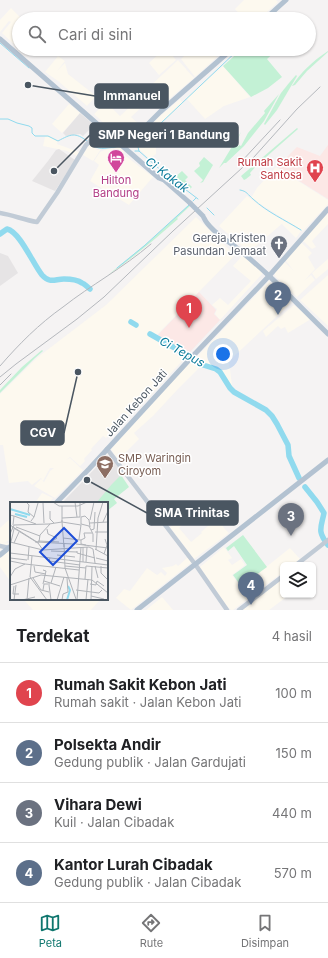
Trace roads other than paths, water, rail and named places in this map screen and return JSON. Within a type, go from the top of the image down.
[{"type":"main road","points":[[273,12],[286,0]]},
{"type":"main road","points":[[0,39],[12,49]]},
{"type":"main road","points":[[19,56],[159,178],[164,180]]},
{"type":"main road","points":[[121,144],[128,143],[134,138],[160,112],[224,56]]},
{"type":"main road","points":[[134,138],[132,142],[132,149],[232,243],[270,274],[328,329]]},
{"type":"main road","name":"Jalan Kebon Jati","points":[[57,502],[270,274],[328,209]]},
{"type":"main road","points":[[265,270],[270,270],[276,266]]},
{"type":"main road","points":[[263,281],[265,277],[265,270]]},
{"type":"main road","points":[[270,274],[328,334]]},
{"type":"main road","points":[[137,610],[328,460]]},
{"type":"main road","points":[[0,555],[10,547]]},
{"type":"street","points":[[0,213],[37,222],[88,143],[103,129]]},
{"type":"street","points":[[108,449],[195,564],[227,610]]},
{"type":"street","points":[[300,562],[326,542]]},
{"type":"street","points":[[0,546],[10,547]]},
{"type":"street","points":[[239,610],[280,578]]},
{"type":"waterway","points":[[0,43],[12,53]]},
{"type":"waterway","points":[[15,56],[29,68]]},
{"type":"waterway","points":[[139,151],[138,147],[141,142],[232,56]]},
{"type":"waterway","name":"Ci Kakak","points":[[0,119],[8,119],[29,126],[32,128],[32,133],[35,136],[48,136],[58,141],[66,137],[76,135],[87,141]]},
{"type":"waterway","name":"Ci Kakak","points":[[89,143],[99,148],[116,147]]},
{"type":"waterway","name":"Ci Kakak","points":[[135,151],[139,151],[164,173],[198,199]]},
{"type":"waterway","name":"Ci Kakak","points":[[240,190],[246,192],[258,204],[270,212],[301,230]]},
{"type":"waterway","name":"Ci Kakak","points":[[193,201],[196,198]]},
{"type":"waterway","points":[[117,268],[144,246],[189,205]]},
{"type":"waterway","name":"Ci Kakak","points":[[207,208],[214,215]]},
{"type":"waterway","name":"Ci Tepus","points":[[0,234],[7,229],[12,231],[17,236],[38,270],[45,278],[50,280],[76,280],[83,283],[90,289]]},
{"type":"waterway","name":"Ci Tepus","points":[[131,322],[136,325]]},
{"type":"waterway","name":"Ci Tepus","points":[[150,334],[200,364],[216,369],[220,372],[234,392],[266,410],[272,416],[288,445],[289,456],[299,478]]},
{"type":"waterway","name":"Ci Tepus","points":[[305,487],[324,513],[321,533],[328,545]]},
{"type":"railway","points":[[0,377],[104,297],[254,157],[297,109],[320,87]]},
{"type":"railway","points":[[241,162],[280,120]]},
{"type":"railway","points":[[0,366],[22,342],[46,320],[151,244]]},
{"type":"railway","points":[[0,385],[11,374]]},
{"type":"place","name":"Immanuel","points":[[28,85]]},
{"type":"place","name":"SMP Negeri 1 Bandung","points":[[54,171]]},
{"type":"place","name":"Hilton Bandung","points":[[116,173]]},
{"type":"place","name":"Rumah Sakit Santosa","points":[[315,183]]},
{"type":"place","name":"Gereja Kristen Pasundan Jemaat","points":[[279,259]]},
{"type":"place","name":"Polsekta Andir","points":[[278,315]]},
{"type":"place","name":"Rumah Sakit Kebon Jati","points":[[189,328]]},
{"type":"place","name":"CGV","points":[[78,372]]},
{"type":"place","name":"SMP Waringin Ciroyom","points":[[105,479]]},
{"type":"place","name":"SMA Trinitas","points":[[87,480]]},
{"type":"place","name":"Vihara Dewi","points":[[291,536]]},
{"type":"place","name":"Kantor Lurah Cibadak","points":[[251,605]]}]
